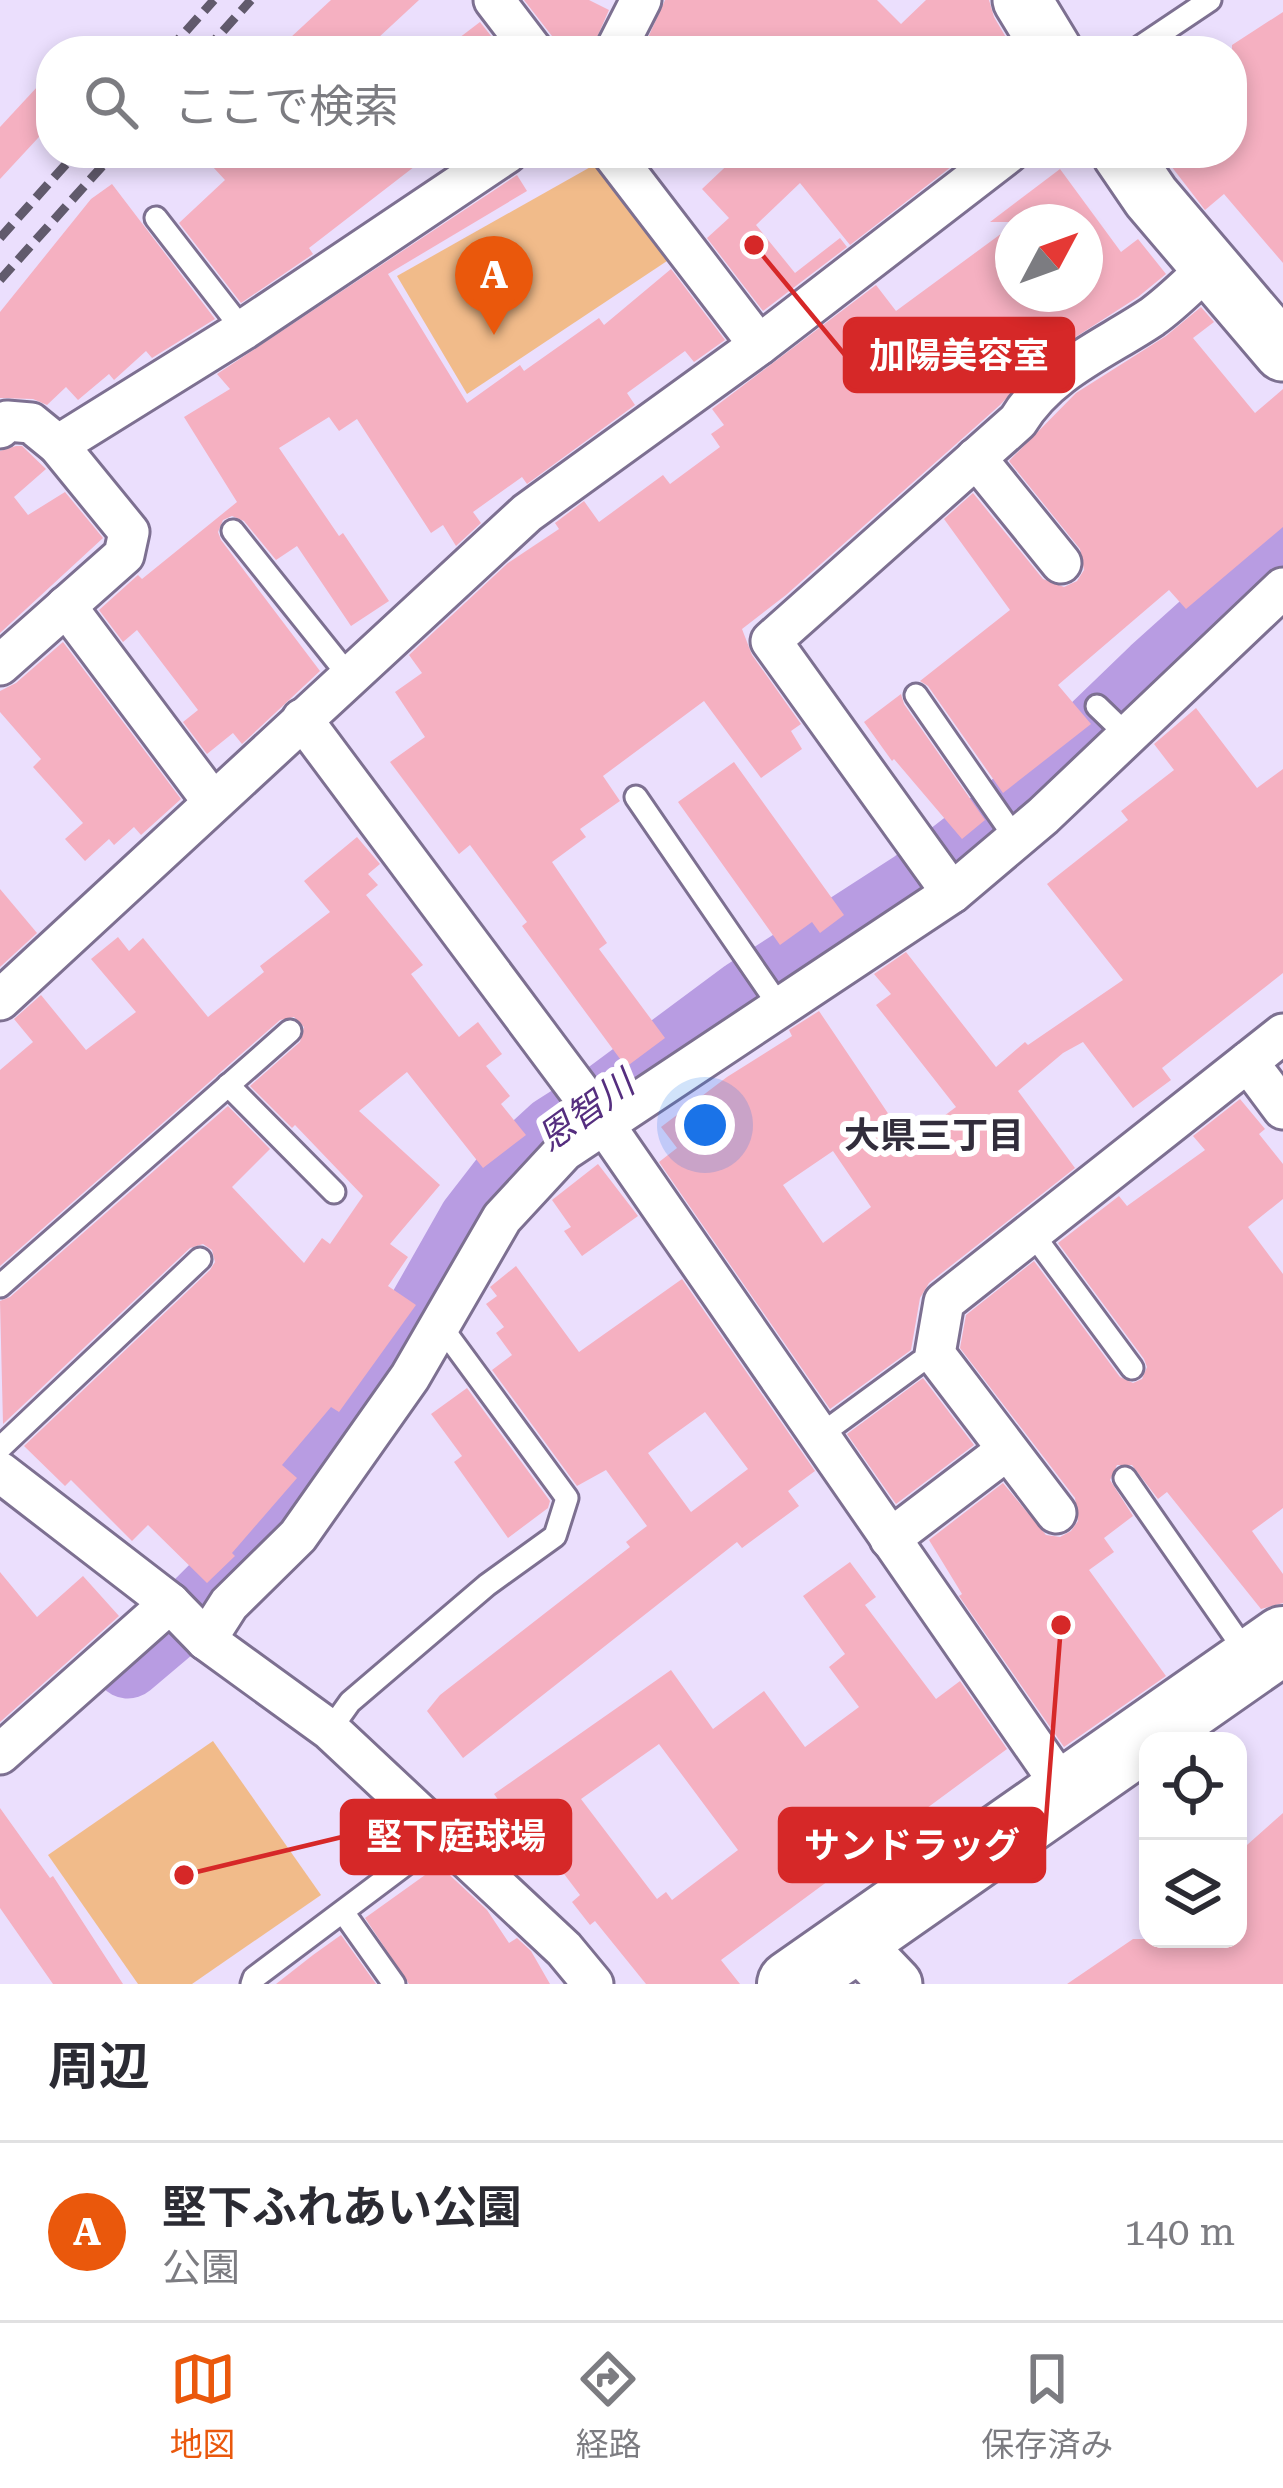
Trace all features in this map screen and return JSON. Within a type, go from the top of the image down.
[{"type":"highway","points":[[791,1984],[875,1962],[1066,1792],[1268,1651]]},
{"type":"main road","points":[[1022,0],[1044,36]]},
{"type":"main road","points":[[1133,168],[1283,352]]},
{"type":"street","points":[[494,0],[522,36]]},
{"type":"street","points":[[623,36],[641,0]]},
{"type":"street","points":[[58,445],[243,330],[485,168]]},
{"type":"street","points":[[623,168],[759,345]]},
{"type":"street","points":[[0,1000],[527,513],[759,345],[987,168]]},
{"type":"street","points":[[942,879],[772,640],[1018,421],[1030,401],[1090,353],[1159,312],[1210,266]]},
{"type":"street","points":[[0,428],[7,421],[31,423],[58,445],[129,532],[124,555],[0,664]]},
{"type":"street","points":[[976,458],[1061,563]]},
{"type":"street","points":[[0,1754],[188,1621],[229,1604],[298,1536],[410,1377],[502,1218],[596,1113],[942,879],[1128,736],[1283,588]]},
{"type":"street","points":[[66,606],[213,802]]},
{"type":"street","points":[[302,719],[596,1113],[1066,1792]]},
{"type":"street","points":[[1056,1514],[935,1354],[944,1303],[1283,1034]]},
{"type":"street","points":[[1248,1062],[1283,1109]]},
{"type":"street","points":[[890,1539],[1007,1450]]},
{"type":"street","points":[[0,1472],[330,1730],[564,1949],[592,1984]]},
{"type":"lane","points":[[1156,36],[1210,0]]},
{"type":"lane","points":[[156,218],[243,330]]},
{"type":"lane","points":[[233,531],[349,676]]},
{"type":"lane","points":[[916,695],[1006,826]]},
{"type":"lane","points":[[1097,706],[1128,736]]},
{"type":"lane","points":[[636,797],[771,993]]},
{"type":"lane","points":[[0,1286],[290,1030]]},
{"type":"lane","points":[[228,1085],[334,1192]]},
{"type":"lane","points":[[1032,1233],[1132,1368]]},
{"type":"lane","points":[[0,1448],[200,1259]]},
{"type":"lane","points":[[330,1730],[350,1702],[554,1535],[566,1498],[440,1325]]},
{"type":"lane","points":[[819,1436],[920,1362]]},
{"type":"lane","points":[[1125,1478],[1268,1651]]},
{"type":"lane","points":[[252,1984],[443,1836]]},
{"type":"lane","points":[[343,1912],[394,1984]]},
{"type":"shaded area","points":[[589,168],[596,168],[667,261],[467,394],[397,276]]},
{"type":"shaded area","points":[[213,1741],[321,1895],[192,1984],[138,1984],[48,1855]]},
{"type":"building","points":[[331,0],[419,0],[380,36],[292,36]]},
{"type":"building","points":[[524,0],[589,0],[609,10],[598,36],[552,36]]},
{"type":"building","points":[[665,0],[877,0],[901,24],[926,0],[989,0],[1005,36],[649,36]]},
{"type":"building","points":[[1283,12],[1283,263],[1224,194],[1205,210],[1173,168],[1247,168],[1246,36]]},
{"type":"building","points":[[480,22],[491,36],[462,36]]},
{"type":"building","points":[[36,88],[36,140],[0,179],[0,127]]},
{"type":"building","points":[[214,168],[413,168],[309,248],[313,254],[241,303],[179,223],[225,180]]},
{"type":"building","points":[[724,168],[950,168],[850,245],[800,183],[756,225],[795,273],[840,238],[847,247],[763,311],[707,238],[729,218],[702,189]]},
{"type":"building","points":[[1060,169],[1086,204],[1014,204]]},
{"type":"building","points":[[517,175],[527,191],[388,274],[467,403],[520,365],[524,371],[599,318],[604,325],[671,269],[725,340],[694,362],[685,351],[627,393],[635,405],[527,484],[522,477],[473,512],[481,523],[456,546],[443,525],[431,533],[357,419],[339,431],[329,417],[279,448],[389,601],[351,626],[297,546],[276,560],[244,521],[232,516],[223,520],[218,532],[221,540],[320,671],[242,744],[233,733],[207,754],[183,722],[198,710],[137,630],[123,642],[99,610],[237,502],[184,417],[230,389],[217,374]]},
{"type":"building","points":[[112,184],[215,319],[152,358],[146,351],[114,380],[109,374],[78,400],[66,387],[47,405],[33,399],[0,398],[0,312],[91,199]]},
{"type":"building","points":[[1103,228],[1121,252],[1138,239],[1166,274],[1046,356],[1000,405],[742,629],[752,655],[801,724],[791,731],[802,749],[761,778],[704,701],[603,776],[620,801],[580,829],[586,837],[552,862],[607,943],[599,949],[665,1038],[626,1067],[522,926],[527,922],[470,845],[459,854],[390,762],[425,737],[395,692],[422,673],[409,655],[508,563],[559,529],[555,523],[584,501],[599,522],[663,475],[670,484],[720,447],[711,434],[724,425],[712,409],[876,285],[896,311],[995,238],[995,312],[1103,312]]},
{"type":"building","points":[[1201,307],[1214,322],[1193,338],[1255,413],[1283,389],[1283,527],[1186,609],[1169,590],[1058,685],[1091,724],[1003,793],[920,681],[1010,610],[944,519],[973,493],[1043,579],[1064,587],[1077,581],[1084,570],[1080,549],[1009,461],[1076,393],[1166,336]]},
{"type":"building","points":[[22,446],[46,469],[14,497],[28,515],[65,492],[103,538],[0,633],[0,451]]},
{"type":"building","points":[[63,642],[181,799],[141,835],[134,827],[114,845],[109,839],[85,861],[65,839],[83,823],[33,767],[41,759],[0,712],[0,691]]},
{"type":"building","points":[[901,694],[985,820],[962,839],[864,722]]},
{"type":"building","points":[[1196,708],[1257,788],[1283,769],[1283,973],[1162,1068],[1171,1080],[1133,1108],[1083,1042],[1018,1091],[1075,1168],[929,1283],[920,1298],[911,1350],[830,1409],[659,1162],[677,1148],[661,1127],[792,1036],[789,1030],[819,1011],[908,1143],[956,1107],[876,1005],[891,994],[874,974],[906,952],[996,1067],[1025,1042],[1028,1045],[1123,980],[1047,884],[1128,820],[1121,811],[1174,770],[1154,744]],"holes":[[[833,1151],[871,1207],[823,1243],[783,1185]]]},
{"type":"building","points":[[734,762],[844,915],[820,933],[812,922],[780,945],[678,802]]},
{"type":"building","points":[[357,837],[380,864],[368,874],[378,885],[366,895],[423,965],[411,974],[459,1037],[478,1022],[502,1054],[486,1066],[510,1096],[501,1104],[526,1135],[483,1168],[407,1072],[359,1111],[440,1185],[390,1244],[408,1257],[388,1286],[416,1305],[339,1412],[331,1407],[282,1465],[297,1478],[232,1553],[235,1556],[207,1583],[148,1525],[132,1541],[71,1480],[65,1486],[24,1446],[210,1270],[215,1262],[212,1250],[203,1244],[190,1248],[3,1424],[0,1301],[228,1106],[270,1149],[232,1187],[304,1263],[322,1238],[330,1244],[363,1196],[250,1086],[300,1042],[304,1027],[294,1017],[280,1020],[0,1266],[0,1070],[33,1042],[14,1019],[41,995],[86,1050],[136,1012],[91,959],[118,937],[129,951],[143,938],[208,1017],[264,972],[260,966],[330,912],[304,881]]},
{"type":"building","points":[[0,889],[37,933],[0,967]]},
{"type":"building","points":[[1240,1099],[1265,1129],[1259,1134],[1283,1164],[1283,1199],[1248,1227],[1283,1274],[1283,1508],[1252,1531],[1283,1574],[1283,1603],[1261,1609],[1167,1492],[1158,1499],[1132,1465],[1117,1465],[1110,1480],[1133,1516],[1104,1538],[1114,1552],[1089,1570],[1166,1676],[1064,1747],[959,1596],[929,1540],[1003,1483],[1046,1535],[1060,1537],[1078,1521],[1075,1498],[960,1348],[966,1315],[1034,1261],[1120,1377],[1133,1383],[1142,1379],[1147,1367],[1144,1359],[1058,1243],[1119,1196],[1127,1206],[1205,1150],[1193,1136]]},
{"type":"building","points":[[598,1164],[638,1216],[582,1256],[564,1231],[571,1227],[552,1200]]},
{"type":"building","points":[[516,1266],[579,1352],[682,1279],[815,1471],[788,1491],[799,1506],[742,1548],[737,1542],[463,1758],[427,1711],[440,1695],[630,1547],[626,1542],[647,1526],[606,1470],[577,1486],[492,1370],[512,1355],[496,1333],[504,1327],[486,1304],[497,1296],[490,1287]],"holes":[[[705,1412],[748,1469],[691,1512],[648,1453]]]},
{"type":"building","points":[[923,1378],[974,1445],[896,1504],[847,1434]]},
{"type":"building","points":[[467,1388],[550,1501],[548,1508],[508,1538],[454,1462],[462,1456],[431,1414]]},
{"type":"building","points":[[850,1562],[876,1597],[865,1605],[936,1699],[960,1681],[1007,1749],[721,1960],[740,1984],[646,1984],[595,1921],[590,1925],[572,1902],[580,1895],[533,1833],[525,1838],[494,1794],[671,1670],[713,1729],[764,1691],[805,1747],[859,1707],[829,1667],[845,1654],[803,1596]],"holes":[[[659,1744],[738,1850],[672,1900],[666,1892],[657,1899],[581,1799]]]},
{"type":"building","points":[[0,1572],[37,1617],[83,1576],[119,1616],[0,1722]]},
{"type":"building","points":[[0,1808],[53,1876],[123,1984],[53,1984],[0,1908]]},
{"type":"building","points":[[1283,1813],[1283,1984],[1067,1984],[1133,1939],[1139,1939],[1139,1948],[1247,1948],[1247,1845]]},
{"type":"building","points":[[439,1865],[487,1910],[509,1943],[517,1938],[531,1951],[550,1984],[409,1984],[365,1918]]},
{"type":"building","points":[[341,1935],[376,1984],[276,1984],[313,1955]]},
{"type":"waterway","name":"恩智川","points":[[128,1664],[199,1604],[279,1524],[401,1347],[473,1220],[514,1167],[554,1130],[745,994],[914,885],[1007,813],[1283,555]]},
{"type":"railway","points":[[182,36],[214,0]]},
{"type":"railway","points":[[219,36],[251,0]]},
{"type":"railway","points":[[0,238],[63,168]]},
{"type":"railway","points":[[0,280],[101,168]]},
{"type":"place","name":"加陽美容室","points":[[754,245]]},
{"type":"place","name":"堅下ふれあい公園","points":[[494,335]]},
{"type":"place","name":"サンドラッグ","points":[[1061,1625]]},
{"type":"place","name":"堅下庭球場","points":[[184,1875]]},
{"type":"district","name":"大県三丁目","points":[[934,1136]]}]
